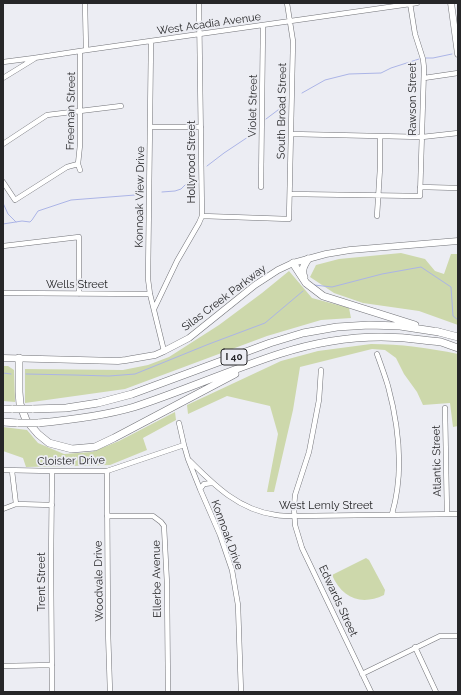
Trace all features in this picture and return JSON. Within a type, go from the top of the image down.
[{"type":"highway","points":[[306,283],[302,273],[303,267],[308,259]]},
{"type":"highway","points":[[293,263],[306,283],[323,296],[439,332]]},
{"type":"highway","name":"I 40","points":[[3,409],[66,408],[98,403],[132,394],[270,343],[310,332],[337,327],[369,325],[400,326],[439,332],[458,337]]},
{"type":"highway","name":"I 40","points":[[3,422],[38,423],[101,415],[163,397],[280,354],[310,345],[343,339],[375,337],[415,339],[440,342],[458,348]]},
{"type":"highway","points":[[19,358],[20,404],[26,420],[38,434],[49,442],[72,449],[95,447],[259,361]]},
{"type":"main road","points":[[451,3],[458,54]]},
{"type":"main road","name":"Silas Creek Parkway","points":[[3,358],[126,360],[154,355],[189,338],[255,285],[278,270],[293,263],[326,254],[350,250],[458,241]]},
{"type":"street","points":[[85,3],[86,50]]},
{"type":"street","name":"Hollyrood Street","points":[[154,309],[177,261],[202,216],[199,3]]},
{"type":"street","name":"South Broad Street","points":[[202,216],[289,219],[293,41],[287,3]]},
{"type":"street","name":"West Acadia Avenue","points":[[3,62],[417,3]]},
{"type":"street","name":"Rawson Street","points":[[378,196],[420,196],[424,68],[423,59],[415,34],[410,4]]},
{"type":"street","name":"Violet Street","points":[[261,187],[263,25]]},
{"type":"street","name":"Konnoak View Drive","points":[[151,41],[148,279],[150,294],[164,351]]},
{"type":"street","name":"Freeman Street","points":[[80,51],[80,145],[78,164],[80,170]]},
{"type":"street","points":[[3,78],[34,58]]},
{"type":"street","points":[[424,78],[458,73]]},
{"type":"street","points":[[3,144],[47,115],[121,106]]},
{"type":"street","points":[[150,127],[201,127]]},
{"type":"street","points":[[290,134],[422,137],[458,133]]},
{"type":"street","points":[[377,216],[380,137]]},
{"type":"street","points":[[3,182],[15,200],[67,166],[78,164]]},
{"type":"street","points":[[420,187],[458,188]]},
{"type":"street","points":[[290,194],[378,196]]},
{"type":"street","points":[[3,246],[79,237],[79,294]]},
{"type":"street","name":"Wells Street","points":[[3,293],[150,294]]},
{"type":"street","points":[[377,354],[388,386],[393,409],[399,457],[397,488],[392,514]]},
{"type":"street","name":"Edwards Street","points":[[320,370],[319,400],[308,452],[295,495],[295,525],[302,548],[371,692]]},
{"type":"street","name":"Atlantic Street","points":[[445,408],[447,514]]},
{"type":"street","name":"Konnoak Drive","points":[[179,423],[188,459],[220,535],[232,570],[238,605],[242,692]]},
{"type":"street","name":"Cloister Drive","points":[[3,470],[52,472],[107,470],[184,445]]},
{"type":"street","name":"West Lemly Street","points":[[188,459],[228,496],[260,511],[275,515],[458,514]]},
{"type":"street","name":"Woodvale Drive","points":[[107,470],[110,692]]},
{"type":"street","points":[[12,471],[15,503]]},
{"type":"street","name":"Trent Street","points":[[52,472],[52,692]]},
{"type":"street","points":[[200,490],[204,484],[212,482]]},
{"type":"street","points":[[3,509],[15,503],[52,505]]},
{"type":"street","name":"Ellerbe Avenue","points":[[107,516],[153,516],[164,526],[168,692]]},
{"type":"street","points":[[362,674],[440,636],[458,636]]},
{"type":"street","points":[[415,648],[436,692]]},
{"type":"street","points":[[3,666],[52,666]]},
{"type":"green space","points":[[401,253],[425,259],[435,271],[444,274],[451,254],[458,254],[458,325],[419,311],[363,303],[334,293],[310,277],[316,265],[339,259]]},
{"type":"green space","points":[[289,271],[312,298],[349,308],[351,318],[321,320],[267,336],[125,389],[25,403],[25,369],[123,370],[148,365],[169,357],[219,325]]},
{"type":"green space","points":[[371,344],[414,347],[458,354],[458,426],[453,427],[450,403],[423,405],[417,392],[404,374],[396,358],[385,350],[372,349],[300,367],[293,410],[274,492],[267,492],[278,434],[270,406],[227,396],[188,414],[187,405],[281,361],[318,351]]},
{"type":"green space","points":[[3,366],[8,366],[14,370],[15,402],[3,401]]},
{"type":"green space","points":[[175,412],[176,420],[143,438],[147,450],[110,465],[26,467],[23,458],[3,451],[3,427],[27,430],[38,443],[64,454],[92,452],[119,441]]},
{"type":"green space","points":[[366,558],[369,560],[385,590],[384,595],[368,600],[360,600],[353,598],[341,589],[332,575]]},
{"type":"waterway","points":[[426,58],[452,54]]},
{"type":"waterway","points":[[302,93],[325,80],[349,74],[381,73],[391,68],[419,59]]},
{"type":"waterway","points":[[266,119],[283,107]]},
{"type":"waterway","points":[[207,166],[254,133]]},
{"type":"waterway","points":[[162,192],[181,189],[189,181]]},
{"type":"waterway","points":[[3,224],[22,221],[30,222],[38,211],[71,200],[135,195]]},
{"type":"waterway","points":[[3,203],[8,214],[16,222]]},
{"type":"waterway","points":[[314,285],[332,287],[382,274],[421,267],[451,287],[453,316],[458,320]]},
{"type":"waterway","points":[[26,374],[109,376],[135,374],[265,323],[303,291]]},
{"type":"waterway","points":[[3,373],[11,374]]}]
